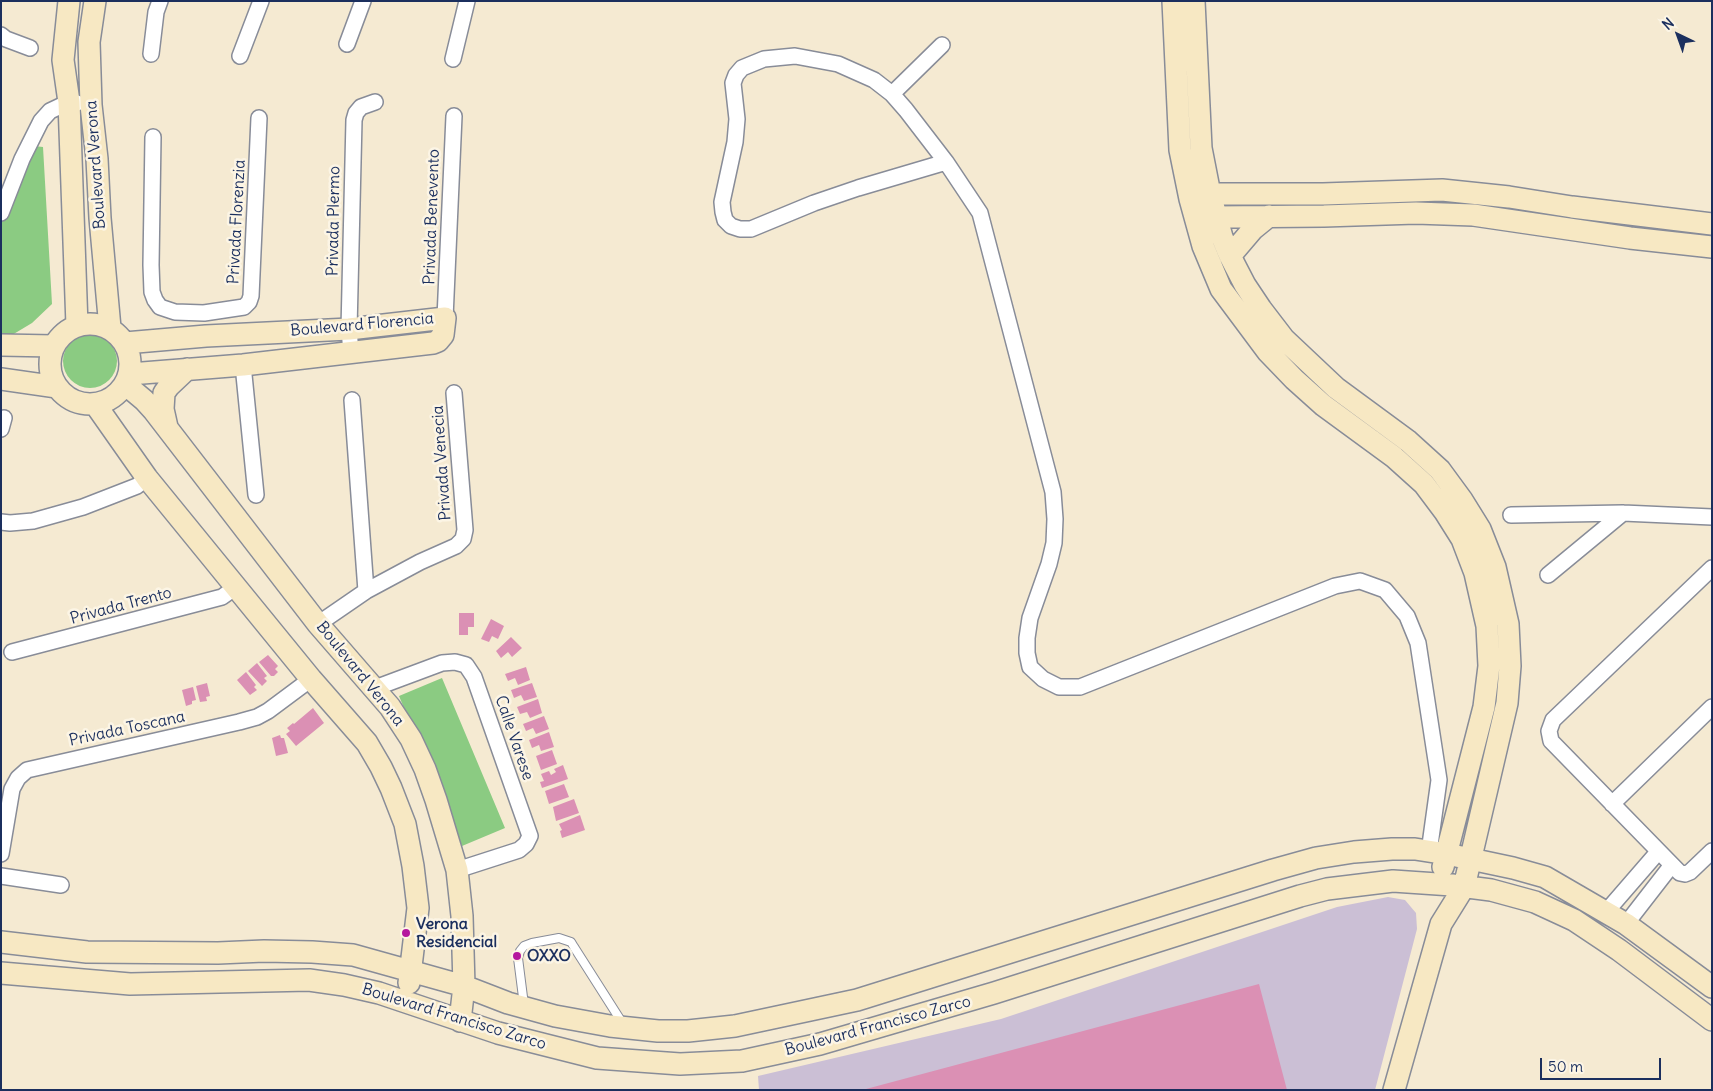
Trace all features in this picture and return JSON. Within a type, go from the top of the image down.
[{"type":"street","name":"Boulevard Verona","points":[[69,1],[63,60],[69,102],[77,326]]},
{"type":"street","name":"Boulevard Verona","points":[[95,1],[89,42],[91,105],[110,328]]},
{"type":"street","points":[[151,54],[156,12],[160,1]]},
{"type":"street","points":[[240,56],[261,1]]},
{"type":"street","points":[[347,44],[363,1]]},
{"type":"street","points":[[453,59],[467,1]]},
{"type":"street","points":[[1173,1],[1180,150],[1200,197],[1206,218],[1256,301],[1284,339],[1336,388],[1408,442],[1440,470],[1480,529],[1495,567],[1508,624],[1510,666],[1507,703],[1471,859],[1452,885],[1394,1090]]},
{"type":"street","points":[[1194,1],[1201,148],[1200,197]]},
{"type":"street","points":[[1,35],[6,39],[30,48]]},
{"type":"street","points":[[892,94],[942,45]]},
{"type":"street","points":[[946,162],[858,188],[751,229],[740,229],[731,226],[725,220],[722,202],[735,142],[737,120],[733,83],[736,75],[742,68],[764,59],[795,56],[838,64],[874,80],[892,94],[946,162],[980,213],[1052,492],[1055,519],[1054,543],[1030,618],[1027,638],[1027,653],[1030,667],[1043,680],[1059,688],[1080,687],[1335,586],[1360,581],[1384,590],[1407,616],[1418,643],[1439,780],[1438,853],[1452,885]]},
{"type":"street","points":[[1,213],[22,159],[41,121],[50,111],[69,102],[91,105]]},
{"type":"street","name":"Privada Plermo","points":[[351,353],[349,328],[354,120],[360,107],[375,102]]},
{"type":"street","name":"Privada Benevento","points":[[445,318],[454,116]]},
{"type":"street","name":"Privada Florenzia","points":[[153,137],[151,265],[152,292],[155,300],[160,308],[167,311],[204,313],[244,307],[249,302],[251,296],[259,118]]},
{"type":"street","points":[[1200,197],[1442,190],[1712,224]]},
{"type":"street","points":[[1206,218],[1416,213],[1473,216],[1712,248]]},
{"type":"street","points":[[1230,256],[1253,229],[1269,216]]},
{"type":"street","points":[[1206,218],[1204,246],[1222,289],[1268,352],[1294,379],[1323,404],[1394,457],[1424,484],[1462,538],[1472,564],[1487,626],[1489,666],[1482,715],[1438,853]]},
{"type":"street","points":[[204,313],[206,336]]},
{"type":"street","name":"Boulevard Florencia","points":[[125,343],[206,336],[349,328],[445,318],[443,335],[438,341],[433,343],[242,365],[187,369],[128,379]]},
{"type":"street","points":[[99,324],[110,328],[125,343],[129,353],[131,362],[128,379],[118,394],[107,401],[95,404],[81,404],[67,398],[57,387],[51,374],[50,360],[54,346],[64,334],[77,326],[99,324]]},
{"type":"street","points":[[1,345],[54,346]]},
{"type":"street","points":[[242,365],[256,495]]},
{"type":"street","points":[[168,430],[162,409],[164,393],[187,369]]},
{"type":"street","points":[[1,379],[57,387]]},
{"type":"street","name":"Boulevard Verona","points":[[128,379],[318,624],[390,707],[411,739],[425,769],[436,800],[457,870],[462,916],[464,986],[460,1021]]},
{"type":"street","name":"Privada Venecia","points":[[318,624],[366,591],[420,562],[456,546],[463,539],[464,523],[454,392]]},
{"type":"street","points":[[352,400],[366,591]]},
{"type":"street","points":[[95,404],[147,478],[311,679],[367,743],[391,788],[405,824],[418,908],[406,1003]]},
{"type":"street","points":[[1,522],[33,521],[83,508],[137,486],[147,478]]},
{"type":"street","points":[[1548,575],[1623,513]]},
{"type":"street","points":[[1511,515],[1623,513],[1712,517]]},
{"type":"street","points":[[1712,568],[1553,720],[1549,732],[1551,741],[1671,866],[1680,873],[1685,874],[1712,851]]},
{"type":"street","name":"Privada Trento","points":[[12,652],[222,597],[236,587]]},
{"type":"street","name":"Calle Varese","points":[[374,688],[442,663],[455,662],[466,665],[474,677],[530,836],[526,844],[519,850],[457,870]]},
{"type":"street","name":"Privada Toscana","points":[[1,854],[12,790],[18,778],[27,770],[239,722],[268,711],[311,679]]},
{"type":"street","points":[[1612,804],[1712,707]]},
{"type":"street","name":"Boulevard Francisco Zarco","points":[[1,942],[87,952],[312,952],[353,956],[464,986],[524,1008],[555,1016],[626,1028],[688,1031],[735,1026],[857,1000],[1273,870],[1316,858],[1392,849],[1438,853],[1471,859],[1545,877],[1626,924],[1712,987]]},
{"type":"street","points":[[1606,912],[1658,852]]},
{"type":"street","points":[[1626,924],[1671,866]]},
{"type":"street","points":[[1,876],[61,885]]},
{"type":"street","name":"Boulevard Francisco Zarco","points":[[1,973],[130,984],[309,980],[378,992],[498,1033],[598,1058],[680,1064],[742,1061],[820,1044],[994,993],[1300,896],[1327,890],[1393,881],[1491,890],[1535,902],[1574,920],[1619,950],[1712,1020]]},
{"type":"lane","points":[[524,1008],[518,958],[520,951],[524,946],[532,943],[559,938],[570,942],[626,1028]]},
{"type":"shaded area","points":[[1388,897],[1405,900],[1416,913],[1417,929],[1375,1090],[759,1090],[758,1076],[1001,1019],[1337,907]]},
{"type":"green space","points":[[34,146],[43,147],[52,304],[32,323],[12,335],[1,334],[1,220]]},
{"type":"green space","points":[[90,334],[100,336],[109,342],[115,351],[117,361],[115,371],[109,380],[100,386],[90,388],[80,386],[71,380],[65,371],[63,361],[65,351],[71,342],[80,336]]},
{"type":"green space","points":[[442,678],[505,828],[462,846],[399,696]]},
{"type":"building","points":[[459,613],[474,613],[474,627],[468,627],[468,635],[459,635]]},
{"type":"building","points":[[491,619],[504,626],[498,639],[492,636],[489,642],[481,639]]},
{"type":"building","points":[[511,637],[522,648],[512,657],[508,652],[501,658],[496,651]]},
{"type":"building","points":[[268,655],[278,666],[275,669],[278,672],[274,676],[271,676],[259,662]]},
{"type":"building","points":[[257,663],[267,676],[264,678],[267,681],[262,686],[248,671]]},
{"type":"building","points":[[526,667],[530,680],[518,685],[515,678],[508,681],[505,674]]},
{"type":"building","points":[[246,672],[256,685],[254,687],[257,690],[250,695],[237,680]]},
{"type":"building","points":[[207,683],[210,696],[206,697],[207,701],[200,702],[196,686]]},
{"type":"building","points":[[532,683],[537,697],[524,701],[521,695],[514,698],[511,690]]},
{"type":"building","points":[[193,687],[196,700],[186,706],[182,690]]},
{"type":"building","points":[[538,699],[542,713],[530,718],[527,712],[520,714],[517,707]]},
{"type":"building","points":[[313,708],[324,723],[296,746],[286,734],[290,731],[287,728]]},
{"type":"building","points":[[544,716],[549,729],[536,734],[533,728],[526,731],[523,724]]},
{"type":"building","points":[[549,732],[554,747],[541,751],[539,745],[532,748],[529,740]]},
{"type":"building","points":[[280,735],[281,738],[284,738],[288,753],[276,756],[272,738]]},
{"type":"building","points":[[552,750],[557,764],[541,770],[536,756]]},
{"type":"building","points":[[563,765],[568,779],[542,788],[540,782],[544,781],[541,774],[549,771],[551,775],[556,772],[554,769]]},
{"type":"building","points":[[564,784],[569,797],[549,804],[545,791]]},
{"type":"building","points":[[574,799],[579,813],[556,821],[553,807]]},
{"type":"building","points":[[580,815],[585,830],[562,838],[560,831],[562,830],[559,824]]},
{"type":"building","points":[[1259,984],[1287,1090],[866,1090],[866,1089]]},
{"type":"place","name":"Verona Residencial","points":[[406,933]]},
{"type":"place","name":"OXXO","points":[[517,956]]}]
